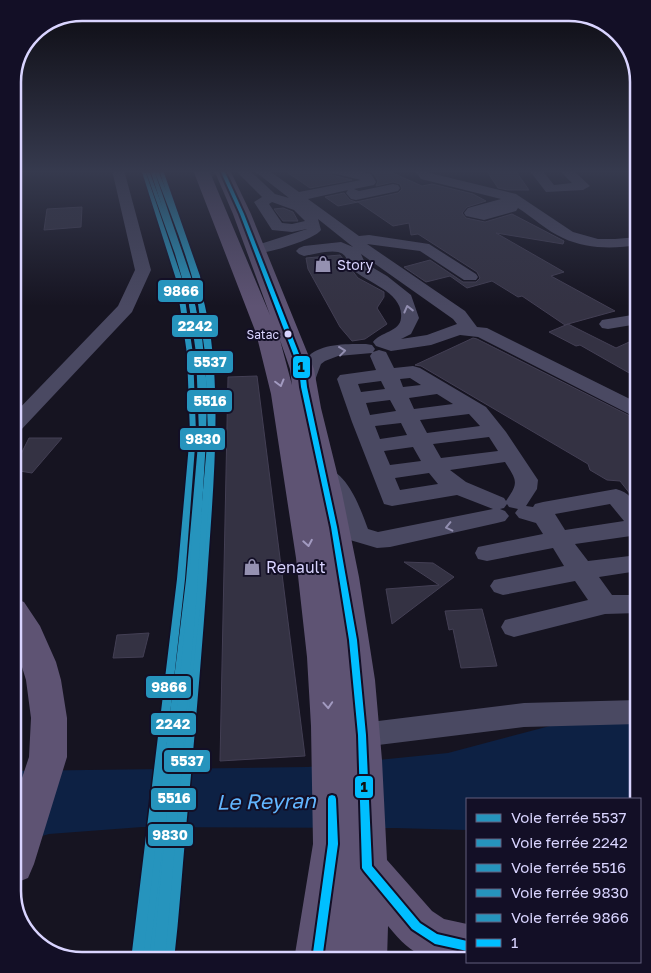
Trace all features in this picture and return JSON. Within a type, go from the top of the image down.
[{"type":"main road","points":[[220,215],[266,333],[283,394],[311,558],[324,657],[352,747]]},
{"type":"main road","points":[[229,215],[255,266],[294,370],[304,388]]},
{"type":"main road","points":[[234,215],[256,250],[293,342],[302,369],[304,388],[324,474],[353,640],[352,747],[356,852],[364,952]]},
{"type":"main road","points":[[21,622],[26,629],[41,664],[49,718],[48,757],[21,839]]},
{"type":"main road","points":[[356,852],[416,926],[435,939],[466,946]]},
{"type":"main road","points":[[319,952],[356,852]]},
{"type":"main road","points":[[347,952],[356,852]]},
{"type":"street","points":[[21,419],[126,308],[143,270],[129,215]]},
{"type":"street","points":[[269,215],[274,224],[280,228],[304,225],[300,215]]},
{"type":"street","points":[[256,250],[309,234],[314,230],[314,225],[309,215]]},
{"type":"street","points":[[323,215],[357,247],[459,316],[472,332]]},
{"type":"street","points":[[534,215],[568,236],[616,244],[630,241]]},
{"type":"street","points":[[304,252],[341,247],[357,247],[369,239],[424,247],[470,277]]},
{"type":"street","points":[[357,247],[358,266],[381,279],[405,298],[410,318],[405,330],[382,349]]},
{"type":"street","points":[[608,324],[630,320]]},
{"type":"street","points":[[304,388],[316,359],[332,352],[382,349],[405,352],[426,349],[452,341],[472,332],[481,332],[630,407]]},
{"type":"street","points":[[382,349],[394,385],[420,439],[445,480],[516,510],[558,539],[605,605]]},
{"type":"street","points":[[460,487],[392,499],[354,399],[394,385],[441,388],[473,407],[494,430],[512,455],[526,480],[526,489],[516,510]]},
{"type":"street","points":[[362,422],[473,407]]},
{"type":"street","points":[[372,446],[494,430]]},
{"type":"street","points":[[383,473],[512,455]]},
{"type":"street","points":[[324,474],[345,497],[358,534],[377,540],[417,534],[516,510],[543,509],[616,496],[630,514]]},
{"type":"street","points":[[487,553],[630,526]]},
{"type":"street","points":[[503,586],[581,571],[630,564]]},
{"type":"street","points":[[514,627],[605,605],[630,604]]},
{"type":"street","points":[[352,747],[524,715],[630,712]]},
{"type":"water","name":"Le Reyran","points":[[630,720],[630,798],[466,798],[466,830],[142,827],[49,834],[21,842],[21,771],[308,767],[448,753],[565,722]]},
{"type":"building","points":[[46,215],[82,215],[81,227],[44,230]]},
{"type":"building","points":[[279,215],[295,215],[298,221],[283,221]]},
{"type":"building","points":[[378,215],[464,215],[466,218],[485,222],[507,215],[515,215],[564,241],[563,244],[496,233],[564,272],[551,276],[615,311],[565,325],[522,296],[518,297],[492,281],[467,288],[450,276],[426,282],[404,267],[430,260],[463,282],[476,282],[480,278],[477,272],[418,234],[411,235],[409,223],[393,226]]},
{"type":"building","points":[[340,255],[358,278],[384,292],[384,297],[377,308],[387,324],[365,339],[352,341],[340,327],[308,269],[306,258]]},
{"type":"building","points":[[568,324],[616,348],[630,342],[630,373],[580,345],[576,346],[549,332]]},
{"type":"building","points":[[473,338],[630,416],[630,494],[620,481],[607,480],[590,470],[588,464],[421,366],[415,365]]},
{"type":"building","name":"Renault","points":[[257,376],[305,756],[220,761],[228,377]]},
{"type":"building","points":[[29,438],[62,438],[32,473],[21,471],[21,454]]},
{"type":"building","points":[[404,562],[433,563],[454,577],[392,624],[386,589],[439,585]]},
{"type":"building","points":[[482,609],[497,666],[461,668],[453,629],[449,630],[445,611]]},
{"type":"building","points":[[149,633],[143,657],[113,658],[117,635]]},
{"type":"rail line","name":"9866","points":[[138,952],[181,579],[193,433],[190,354],[179,279],[158,215]]},
{"type":"rail line","name":"9830","points":[[160,952],[184,698],[204,413],[202,362],[195,316],[178,254],[164,215]]},
{"type":"rail line","name":"2242","points":[[147,952],[190,580],[202,433],[199,353],[188,277],[167,215]]},
{"type":"rail line","name":"5537","points":[[169,952],[193,702],[212,417],[208,339],[204,317],[194,274],[174,215]]},
{"type":"rail line","name":"5516","points":[[156,952],[199,581],[211,433],[208,353],[197,276],[176,215]]},
{"type":"transit line","name":"1","points":[[243,215],[302,369],[304,387],[334,527],[353,640],[362,735],[367,868],[416,926],[435,939],[466,946]]},
{"type":"transit line","name":"1","points":[[318,952],[333,844],[332,799]]},
{"type":"place","name":"Story","points":[[323,264]]},
{"type":"place","name":"Satac","points":[[288,334]]},
{"type":"place","name":"Renault","points":[[252,567]]}]
